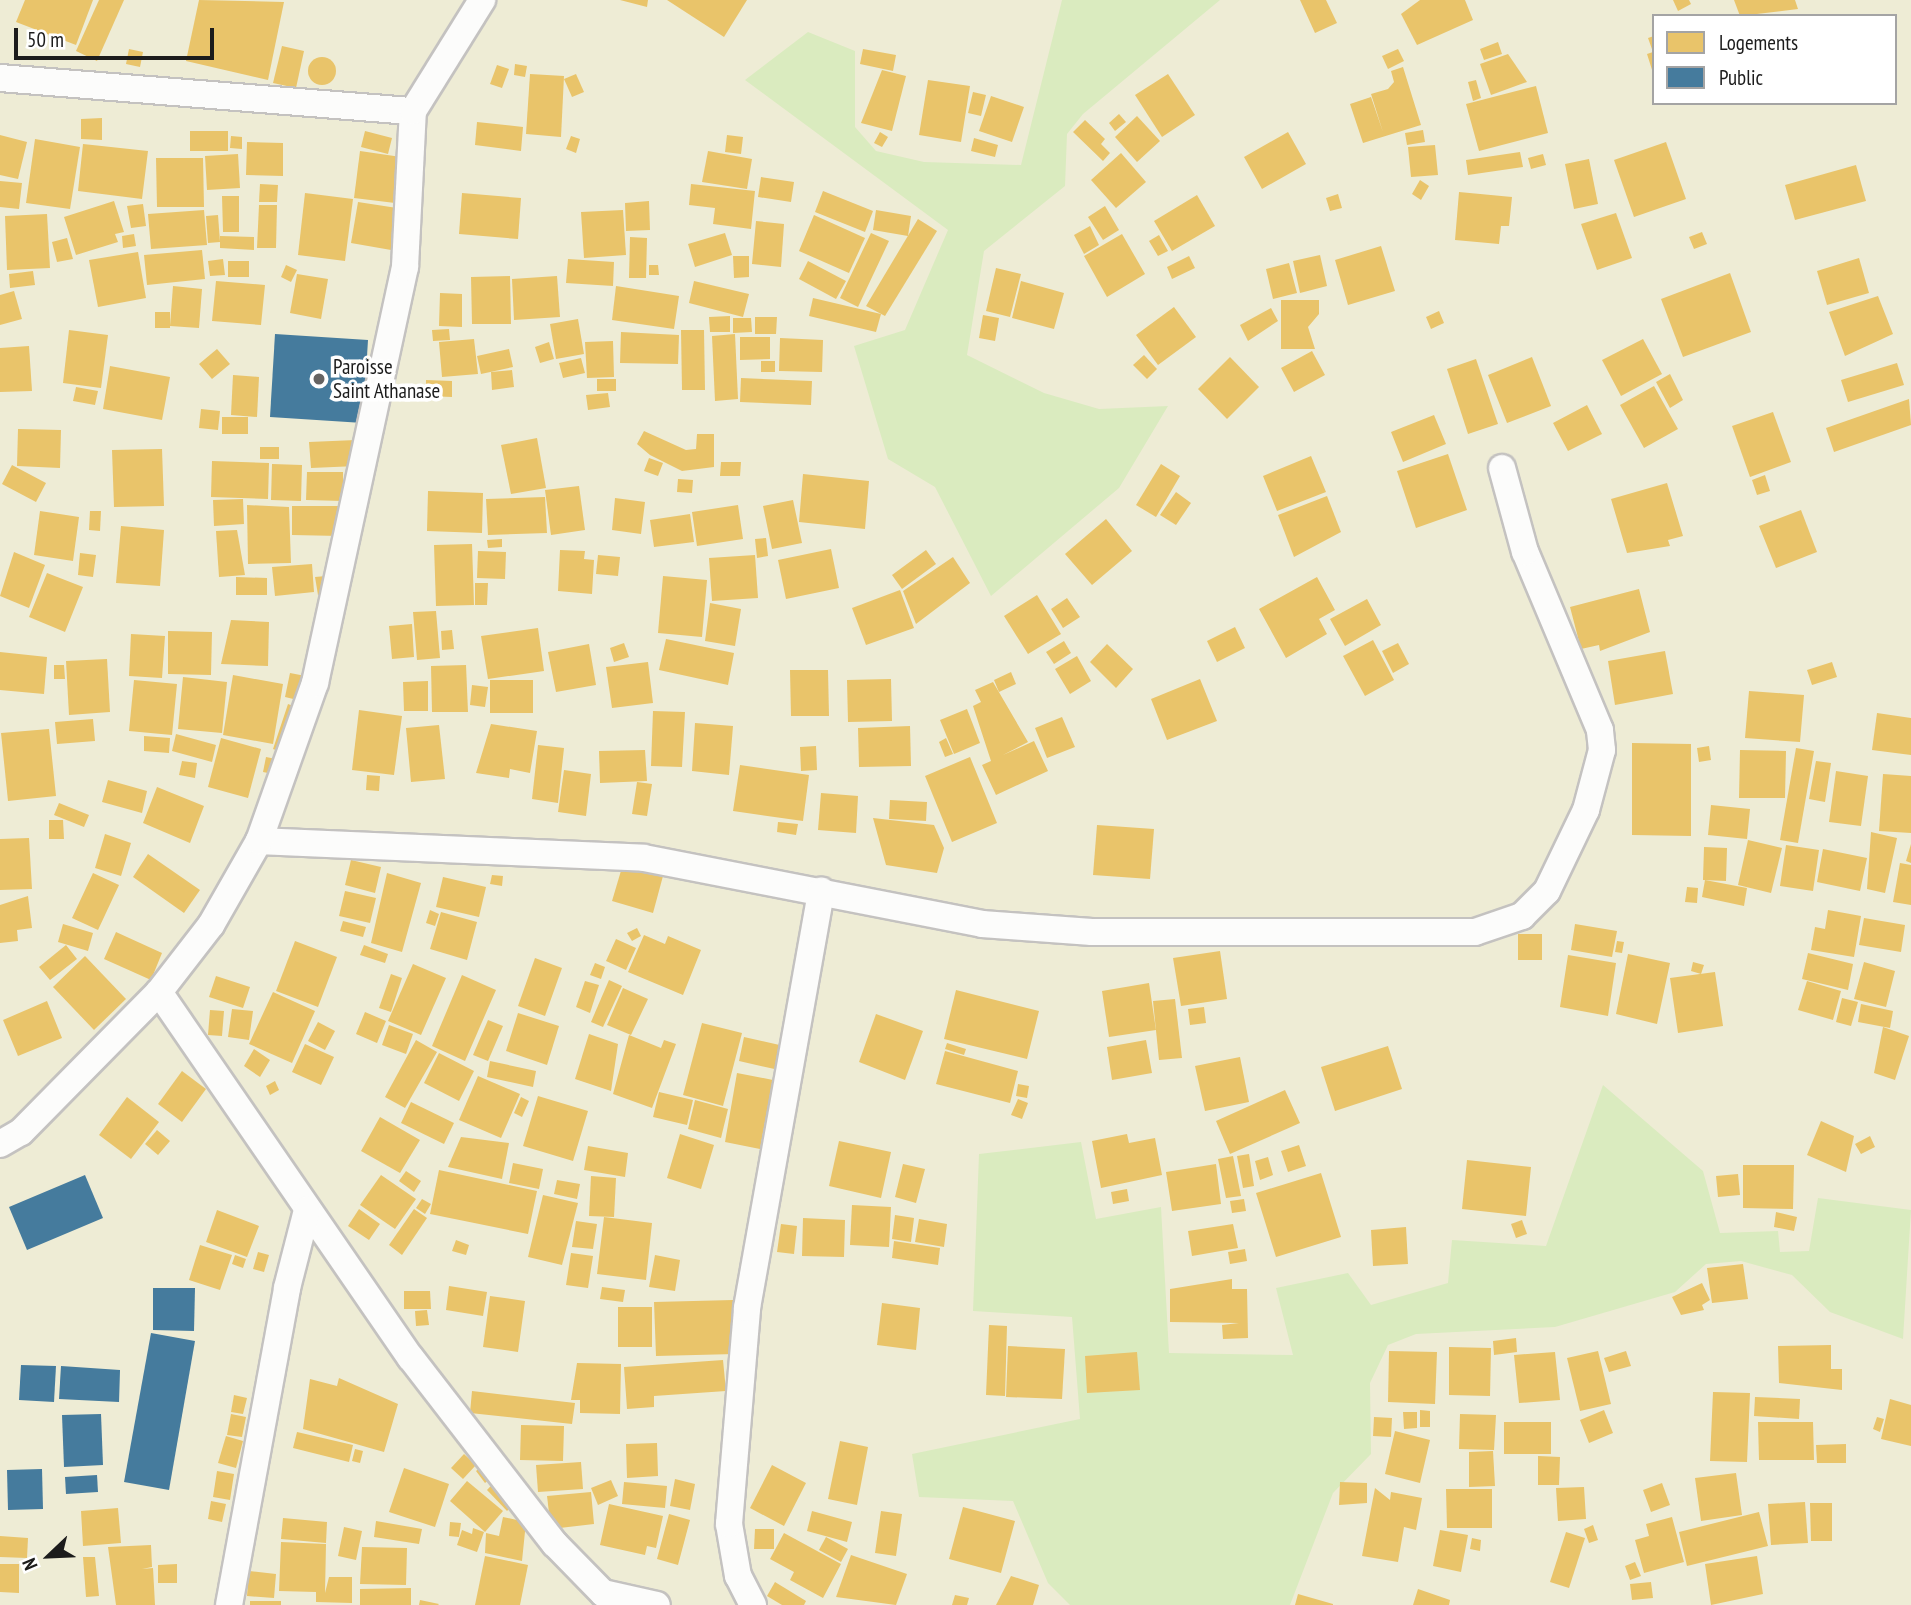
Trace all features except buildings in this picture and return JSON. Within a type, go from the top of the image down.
[{"type":"street","points":[[0,1144],[21,1132],[159,992],[211,925],[259,841],[315,683],[405,267],[413,111],[482,0]]},
{"type":"street","points":[[0,78],[413,111]]},
{"type":"street","points":[[259,841],[644,858],[982,924],[1092,932],[1427,937],[1475,932],[1522,916],[1546,891],[1567,854],[1602,750],[1600,730],[1525,552],[1502,468]]},
{"type":"street","points":[[753,1605],[738,1576],[729,1524],[747,1308],[821,891]]},
{"type":"street","points":[[159,992],[307,1210],[555,1544],[588,1581],[620,1603],[657,1605]]},
{"type":"street","points":[[229,1605],[287,1288],[307,1210]]},
{"type":"shaded area","points":[[0,0],[1911,0],[1911,1605],[0,1605]]},
{"type":"green space","points":[[1062,0],[1220,0],[1083,114],[1067,134],[1065,186],[984,251],[967,355],[1044,393],[1099,409],[1168,406],[1119,488],[991,596],[935,487],[888,459],[854,346],[905,330],[948,230],[745,80],[808,32],[855,51],[855,127],[876,151],[924,162],[1021,165]]},
{"type":"green space","points":[[1603,1085],[1703,1171],[1720,1233],[1778,1231],[1780,1252],[1809,1251],[1818,1198],[1911,1210],[1903,1339],[1830,1312],[1792,1275],[1741,1261],[1706,1264],[1675,1292],[1555,1327],[1416,1334],[1388,1345],[1370,1383],[1371,1454],[1333,1493],[1290,1605],[1070,1605],[1048,1583],[1013,1501],[919,1497],[912,1454],[1080,1419],[1072,1317],[973,1311],[979,1154],[1081,1142],[1096,1219],[1161,1207],[1169,1353],[1293,1355],[1276,1288],[1348,1273],[1371,1305],[1448,1283],[1452,1240],[1546,1246]]},
{"type":"place","name":"Paroisse Saint Athanase","points":[[319,379]]}]
